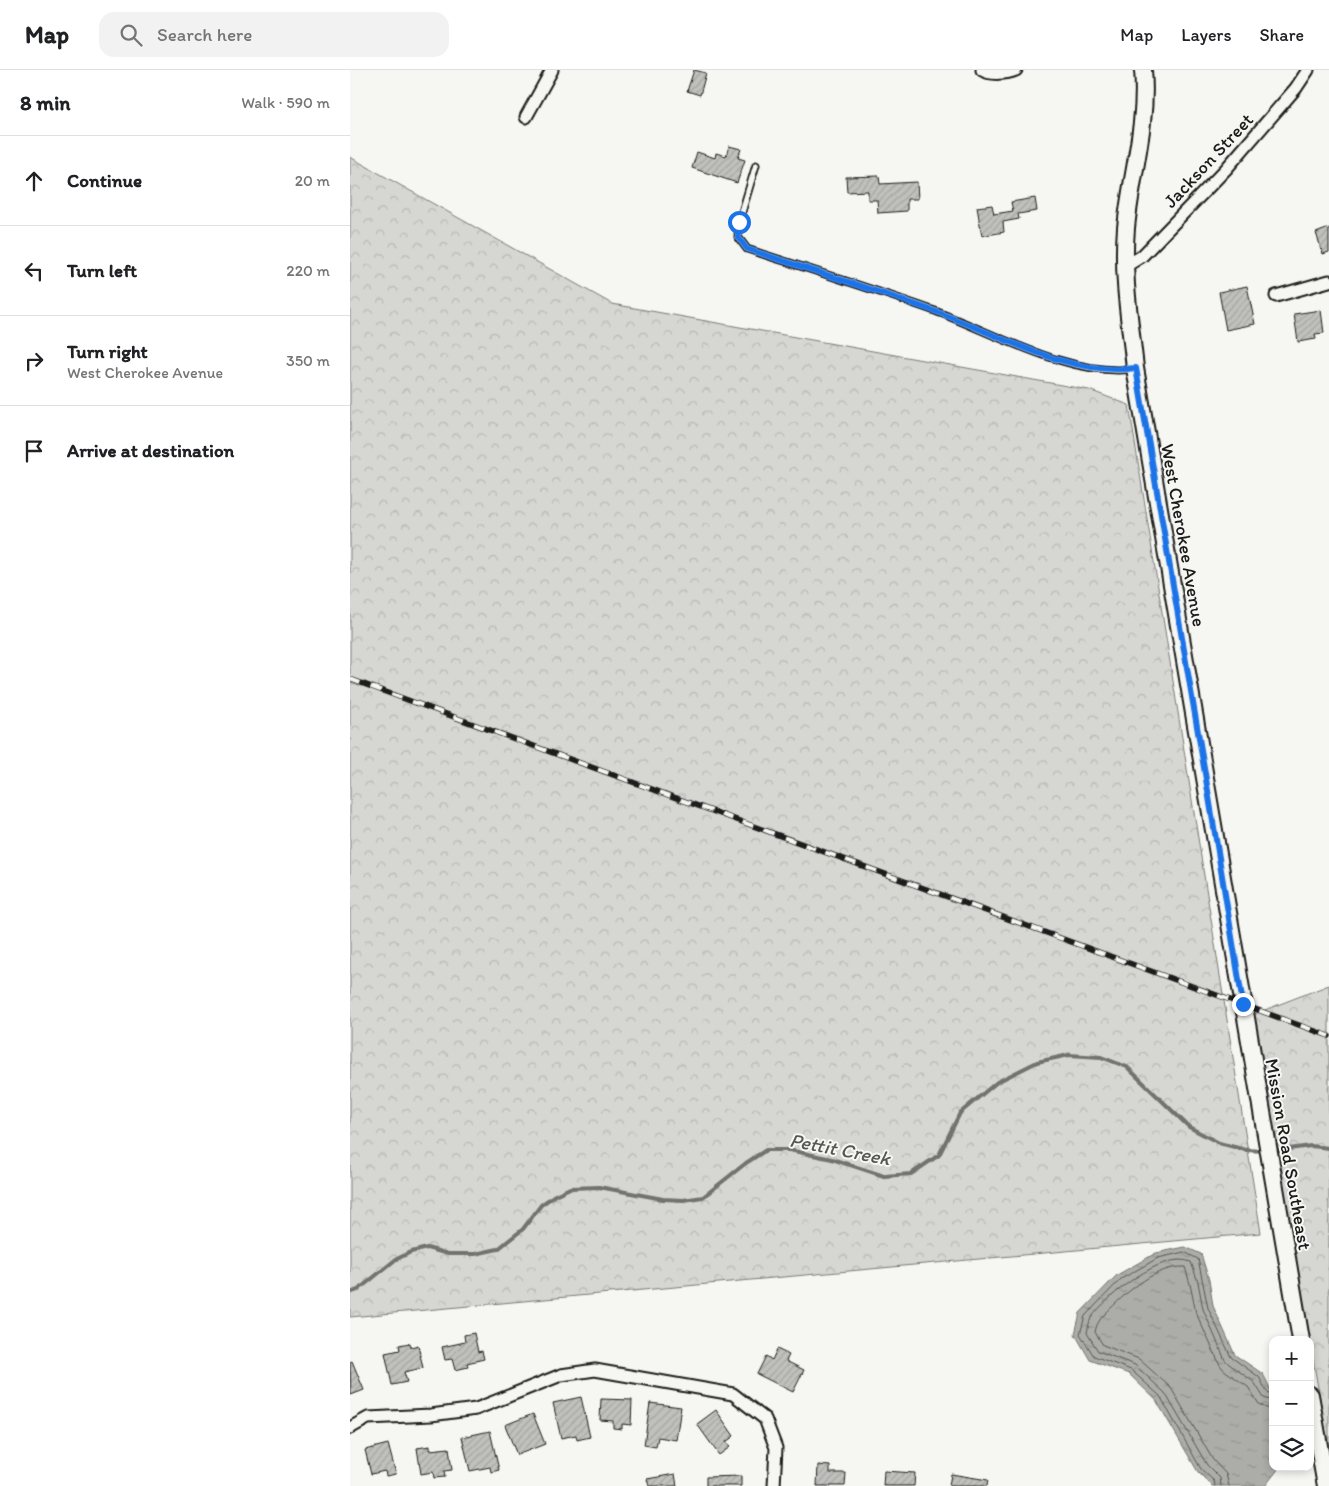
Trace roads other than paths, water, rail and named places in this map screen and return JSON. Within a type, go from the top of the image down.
[{"type":"main road","name":"West Cherokee Avenue","points":[[1143,70],[1142,126],[1126,229],[1126,266],[1136,368],[1243,1004]]},
{"type":"main road","name":"Mission Road Southeast","points":[[1243,1004],[1300,1336]]},
{"type":"main road","points":[[1314,1418],[1326,1486]]},
{"type":"street","points":[[526,117],[552,70]]},
{"type":"street","points":[[982,70],[987,73],[1012,72],[1016,70]]},
{"type":"street","name":"Jackson Street","points":[[1126,266],[1142,256],[1226,169],[1296,88],[1308,70]]},
{"type":"street","points":[[1276,296],[1329,281]]},
{"type":"street","points":[[350,1428],[368,1418],[431,1415],[476,1409],[561,1375],[595,1370],[733,1394],[765,1419],[776,1448],[774,1486]]},
{"type":"lane","points":[[756,166],[739,222],[738,237],[747,249],[934,311],[1058,360],[1104,370],[1136,368]]},
{"type":"water","points":[[1185,1247],[1201,1254],[1209,1280],[1213,1306],[1235,1355],[1263,1374],[1269,1386],[1269,1471],[1277,1471],[1265,1486],[1212,1486],[1198,1472],[1156,1400],[1129,1374],[1090,1360],[1075,1334],[1080,1313],[1117,1275],[1156,1253]]},
{"type":"waterway","name":"Pettit Creek","points":[[350,1293],[358,1290],[395,1260],[411,1252],[427,1248],[448,1254],[475,1254],[498,1249],[523,1229],[541,1205],[555,1195],[570,1188],[599,1187],[663,1199],[683,1200],[703,1197],[746,1163],[766,1150],[789,1150],[832,1159],[884,1176],[911,1174],[939,1155],[960,1113],[997,1082],[1037,1062],[1069,1055],[1101,1057],[1127,1067],[1189,1127],[1219,1143],[1246,1150],[1264,1151]]},
{"type":"waterway","name":"Pettit Creek","points":[[1274,1151],[1311,1146],[1329,1148]]},
{"type":"railway","points":[[350,679],[1329,1036]]}]
